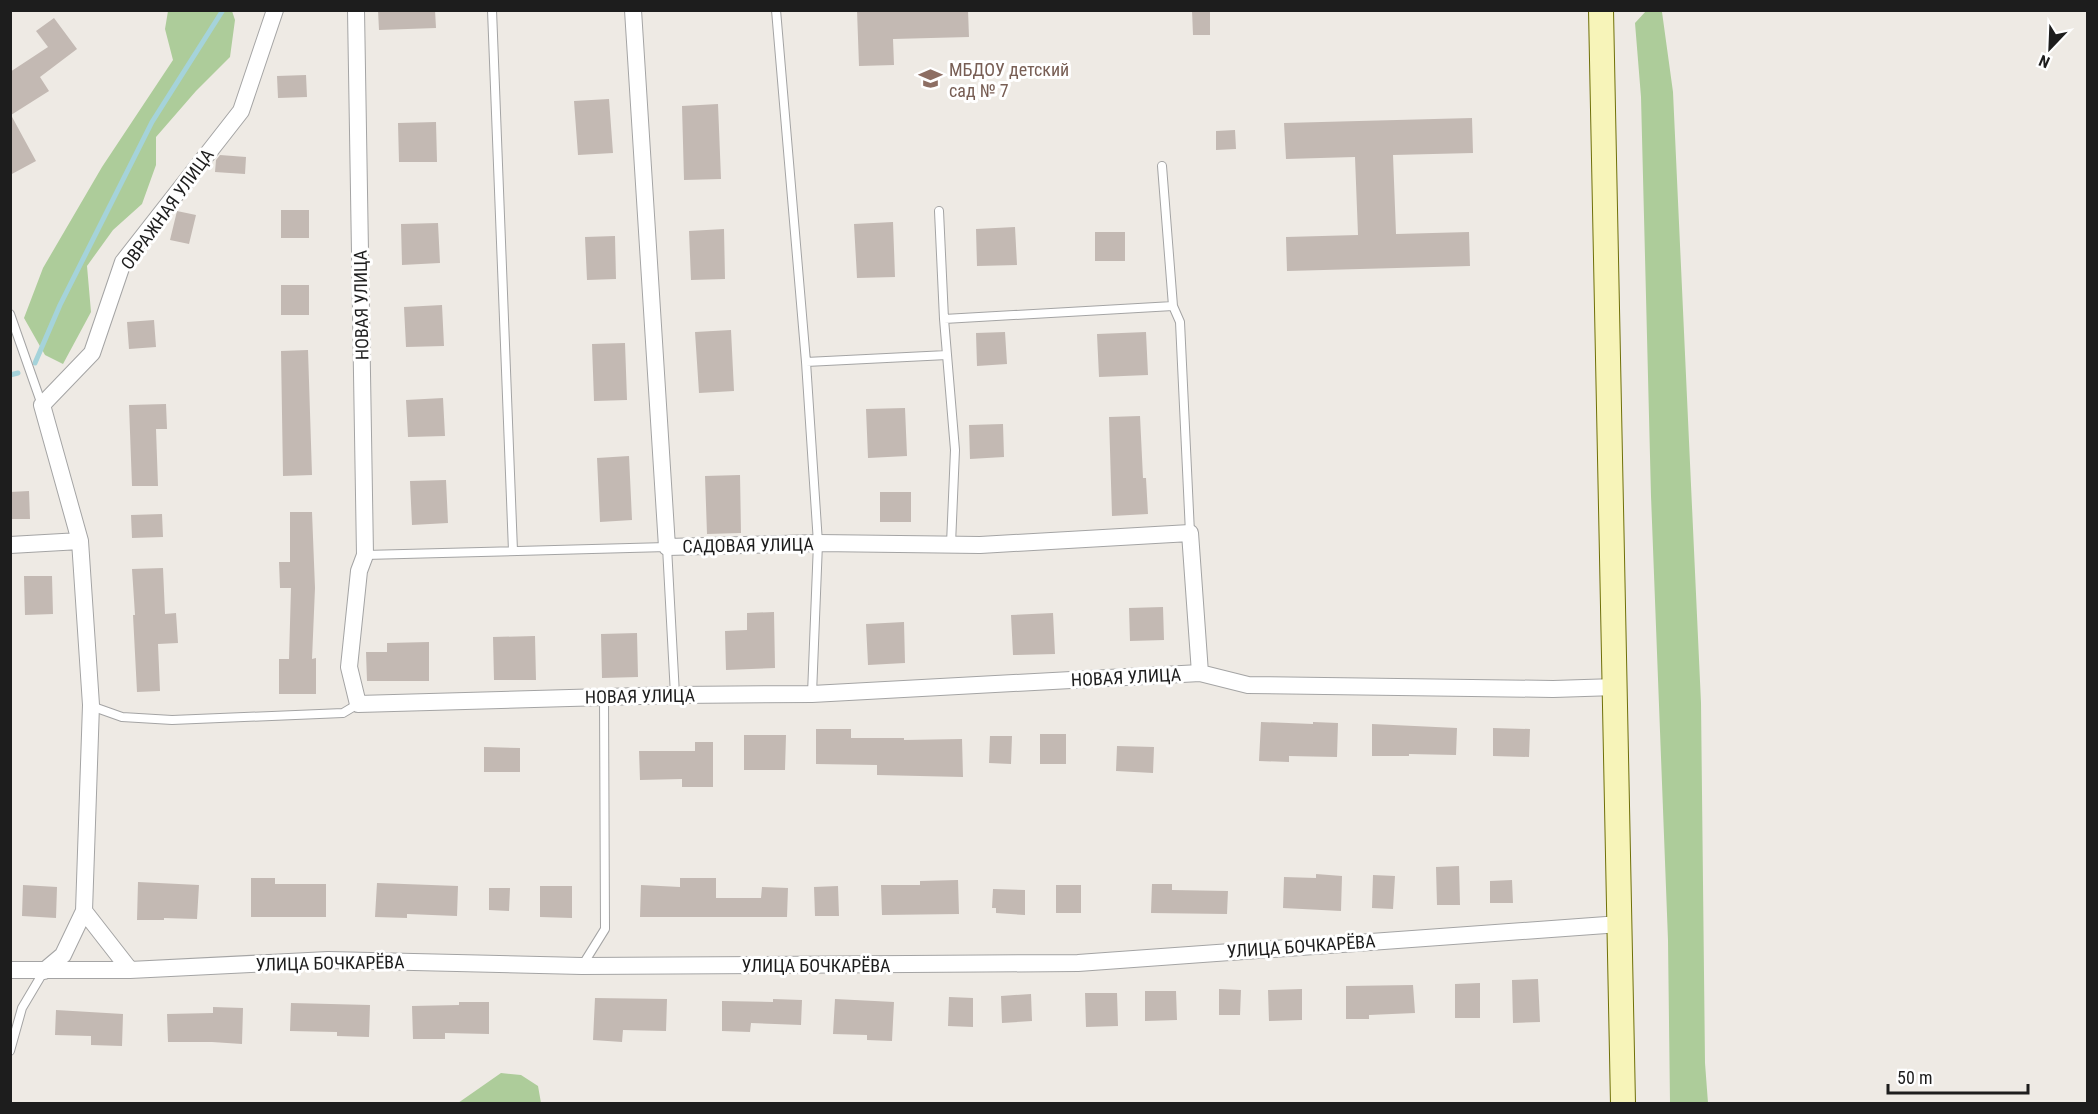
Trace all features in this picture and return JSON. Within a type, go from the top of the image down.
[{"type":"main road","points":[[1601,10],[1623,1104]]},
{"type":"street","name":"ОВРАЖНАЯ УЛИЦА","points":[[42,405],[92,353],[123,262],[241,111],[275,10]]},
{"type":"street","name":"НОВАЯ УЛИЦА","points":[[356,10],[366,555],[359,571],[349,667],[358,704],[675,695],[812,694],[1200,673],[1248,685],[1553,689],[1616,687]]},
{"type":"street","name":"САДОВАЯ УЛИЦА","points":[[633,10],[667,547],[818,543],[980,545],[1190,533]]},
{"type":"street","points":[[42,405],[80,541],[91,705],[84,911],[63,955],[44,971]]},
{"type":"street","points":[[1190,533],[1200,673]]},
{"type":"street","points":[[10,545],[80,541]]},
{"type":"street","points":[[84,911],[130,970]]},
{"type":"street","name":"УЛИЦА БОЧКАРЁВА","points":[[10,970],[130,970],[328,960],[582,966],[1078,963],[1620,924]]},
{"type":"lane","points":[[492,10],[513,551]]},
{"type":"lane","points":[[776,10],[806,362],[818,543],[812,694]]},
{"type":"lane","points":[[1162,166],[1173,306],[1180,322],[1190,533]]},
{"type":"lane","points":[[939,212],[944,319],[955,450],[951,544]]},
{"type":"lane","points":[[944,319],[1173,306]]},
{"type":"lane","points":[[10,314],[42,405]]},
{"type":"lane","points":[[806,362],[947,355]]},
{"type":"lane","points":[[366,555],[667,547],[675,695]]},
{"type":"lane","points":[[582,966],[605,929],[604,697]]},
{"type":"lane","points":[[91,705],[122,717],[172,720],[343,713],[358,704]]},
{"type":"lane","points":[[10,1051],[22,1008],[44,971]]},
{"type":"green space","points":[[168,11],[232,11],[235,20],[230,57],[196,91],[156,137],[156,165],[142,204],[113,230],[87,266],[91,312],[63,364],[45,355],[24,318],[43,268],[102,167],[173,60],[165,29]]},
{"type":"green space","points":[[1646,11],[1662,12],[1673,92],[1701,703],[1705,1063],[1708,1103],[1670,1103],[1668,940],[1651,496],[1641,97],[1635,23]]},
{"type":"green space","points":[[501,1073],[521,1075],[538,1086],[541,1103],[458,1103]]},
{"type":"building","points":[[378,10],[435,10],[436,28],[379,30]]},
{"type":"building","points":[[857,10],[968,10],[969,37],[893,39],[894,65],[859,66]]},
{"type":"building","points":[[1192,10],[1210,10],[1210,35],[1193,35]]},
{"type":"building","points":[[54,18],[77,49],[40,77],[49,91],[11,115],[36,161],[10,175],[10,72],[48,47],[36,31]]},
{"type":"building","points":[[306,75],[307,97],[278,98],[277,76]]},
{"type":"building","points":[[609,99],[613,153],[578,155],[574,101]]},
{"type":"building","points":[[718,104],[721,179],[684,180],[682,106]]},
{"type":"building","points":[[1472,118],[1473,153],[1393,155],[1396,234],[1469,232],[1470,266],[1287,271],[1286,237],[1358,235],[1355,157],[1286,159],[1284,123]]},
{"type":"building","points":[[436,122],[437,162],[399,162],[398,123]]},
{"type":"building","points":[[1235,130],[1236,149],[1216,150],[1216,131]]},
{"type":"building","points":[[220,155],[246,157],[245,174],[215,172],[216,160]]},
{"type":"building","points":[[281,210],[309,210],[309,238],[281,238]]},
{"type":"building","points":[[177,211],[196,215],[189,244],[170,240]]},
{"type":"building","points":[[893,222],[895,277],[857,278],[854,224]]},
{"type":"building","points":[[438,223],[440,263],[402,265],[401,224]]},
{"type":"building","points":[[1015,227],[1017,265],[977,266],[976,229]]},
{"type":"building","points":[[724,229],[725,279],[691,280],[689,231]]},
{"type":"building","points":[[1095,232],[1125,232],[1125,261],[1095,261]]},
{"type":"building","points":[[615,236],[616,279],[587,280],[585,237]]},
{"type":"building","points":[[281,285],[309,285],[309,315],[281,315]]},
{"type":"building","points":[[442,305],[444,346],[406,347],[404,307]]},
{"type":"building","points":[[154,320],[156,347],[129,349],[127,322]]},
{"type":"building","points":[[731,330],[734,391],[699,393],[695,332]]},
{"type":"building","points":[[1005,332],[1007,364],[977,366],[976,333]]},
{"type":"building","points":[[1146,332],[1148,375],[1099,377],[1097,334]]},
{"type":"building","points":[[625,343],[627,400],[594,401],[592,344]]},
{"type":"building","points":[[308,350],[312,475],[283,476],[281,351]]},
{"type":"building","points":[[443,398],[445,436],[408,437],[406,400]]},
{"type":"building","points":[[166,404],[167,429],[156,429],[158,486],[132,486],[129,405]]},
{"type":"building","points":[[905,408],[907,456],[868,458],[866,409]]},
{"type":"building","points":[[1140,416],[1143,478],[1146,478],[1148,514],[1112,516],[1109,417]]},
{"type":"building","points":[[1003,424],[1004,457],[970,459],[969,425]]},
{"type":"building","points":[[629,456],[632,520],[600,522],[597,458]]},
{"type":"building","points":[[740,475],[741,533],[707,534],[705,476]]},
{"type":"building","points":[[446,480],[448,523],[412,525],[410,481]]},
{"type":"building","points":[[29,491],[30,519],[10,519],[10,492]]},
{"type":"building","points":[[880,492],[911,492],[911,522],[880,522]]},
{"type":"building","points":[[290,512],[312,512],[315,588],[312,659],[316,658],[316,694],[279,694],[279,659],[289,659],[291,588],[280,588],[279,562],[290,562]]},
{"type":"building","points":[[162,514],[163,537],[132,538],[131,515]]},
{"type":"building","points":[[163,568],[165,614],[176,613],[178,643],[158,644],[160,691],[137,692],[132,569]]},
{"type":"building","points":[[24,576],[52,576],[53,614],[25,615]]},
{"type":"building","points":[[1163,607],[1164,640],[1130,641],[1129,608]]},
{"type":"building","points":[[774,612],[775,668],[726,670],[725,631],[747,630],[747,613]]},
{"type":"building","points":[[1053,613],[1055,654],[1013,655],[1011,615]]},
{"type":"building","points":[[904,622],[905,663],[868,665],[866,624]]},
{"type":"building","points":[[637,633],[638,677],[602,678],[601,634]]},
{"type":"building","points":[[535,636],[536,680],[494,680],[493,637]]},
{"type":"building","points":[[429,642],[429,681],[367,681],[366,652],[387,652],[387,643]]},
{"type":"building","points":[[1261,722],[1338,723],[1337,757],[1289,756],[1289,762],[1259,761]]},
{"type":"building","points":[[1372,724],[1457,728],[1456,755],[1372,756]]},
{"type":"building","points":[[1493,728],[1530,729],[1529,757],[1493,756]]},
{"type":"building","points":[[816,729],[851,729],[851,738],[962,739],[963,777],[877,775],[877,765],[816,764]]},
{"type":"building","points":[[1040,734],[1066,734],[1066,764],[1040,764]]},
{"type":"building","points":[[744,735],[786,735],[785,770],[744,770]]},
{"type":"building","points":[[990,736],[1012,736],[1011,764],[989,763]]},
{"type":"building","points":[[695,742],[713,742],[713,787],[682,787],[682,779],[640,780],[639,751],[695,751]]},
{"type":"building","points":[[1117,746],[1154,747],[1153,773],[1116,771]]},
{"type":"building","points":[[484,747],[520,748],[520,772],[484,772]]},
{"type":"building","points":[[1459,866],[1460,905],[1437,905],[1436,867]]},
{"type":"building","points":[[1316,874],[1342,876],[1341,911],[1283,908],[1284,877],[1316,878]]},
{"type":"building","points":[[1373,875],[1395,876],[1393,909],[1372,908]]},
{"type":"building","points":[[251,878],[275,878],[275,884],[326,884],[326,917],[251,917]]},
{"type":"building","points":[[680,878],[716,878],[716,898],[761,898],[762,887],[788,888],[787,917],[640,917],[641,885],[680,887]]},
{"type":"building","points":[[958,880],[959,914],[882,915],[881,885],[920,885],[920,881]]},
{"type":"building","points":[[1512,880],[1513,903],[1490,903],[1490,881]]},
{"type":"building","points":[[138,882],[199,885],[197,919],[137,920]]},
{"type":"building","points":[[377,883],[458,886],[457,916],[407,914],[407,918],[375,917]]},
{"type":"building","points":[[1152,884],[1172,884],[1172,890],[1228,891],[1227,914],[1151,913]]},
{"type":"building","points":[[23,885],[57,887],[56,918],[22,916]]},
{"type":"building","points":[[1056,885],[1081,885],[1081,913],[1056,913]]},
{"type":"building","points":[[540,886],[572,886],[572,918],[540,917]]},
{"type":"building","points":[[838,886],[839,916],[815,916],[814,887]]},
{"type":"building","points":[[489,888],[510,888],[509,911],[489,910]]},
{"type":"building","points":[[993,889],[1025,890],[1025,915],[996,913],[996,908],[992,908]]},
{"type":"building","points":[[1538,979],[1540,1022],[1513,1023],[1512,980]]},
{"type":"building","points":[[1480,983],[1480,1018],[1455,1018],[1455,984]]},
{"type":"building","points":[[1413,985],[1415,1013],[1369,1015],[1369,1019],[1346,1019],[1346,986]]},
{"type":"building","points":[[1219,989],[1241,990],[1240,1015],[1219,1015]]},
{"type":"building","points":[[1302,989],[1302,1020],[1269,1021],[1268,990]]},
{"type":"building","points":[[1145,991],[1176,991],[1177,1020],[1145,1021]]},
{"type":"building","points":[[1085,993],[1117,993],[1118,1026],[1086,1027]]},
{"type":"building","points":[[1031,994],[1032,1021],[1002,1023],[1001,996]]},
{"type":"building","points":[[949,997],[973,998],[973,1027],[948,1026]]},
{"type":"building","points":[[595,998],[667,999],[666,1031],[623,1030],[622,1042],[593,1040]]},
{"type":"building","points":[[773,999],[802,1000],[801,1025],[751,1023],[750,1032],[722,1031],[722,1001],[773,1002]]},
{"type":"building","points":[[835,999],[894,1002],[892,1041],[867,1040],[867,1035],[833,1034]]},
{"type":"building","points":[[459,1002],[489,1002],[489,1034],[445,1033],[445,1039],[413,1039],[412,1006],[459,1005]]},
{"type":"building","points":[[291,1003],[370,1005],[369,1037],[337,1036],[337,1032],[290,1031]]},
{"type":"building","points":[[213,1007],[243,1008],[242,1044],[168,1042],[167,1014],[213,1013]]},
{"type":"building","points":[[56,1010],[123,1014],[122,1046],[91,1045],[91,1036],[55,1035]]},
{"type":"waterway","points":[[35,363],[60,305],[152,122],[223,10]]},
{"type":"waterway","points":[[10,375],[18,373]]},
{"type":"place","name":"МБДОУ детский сад № 7","points":[[931,79]]}]
